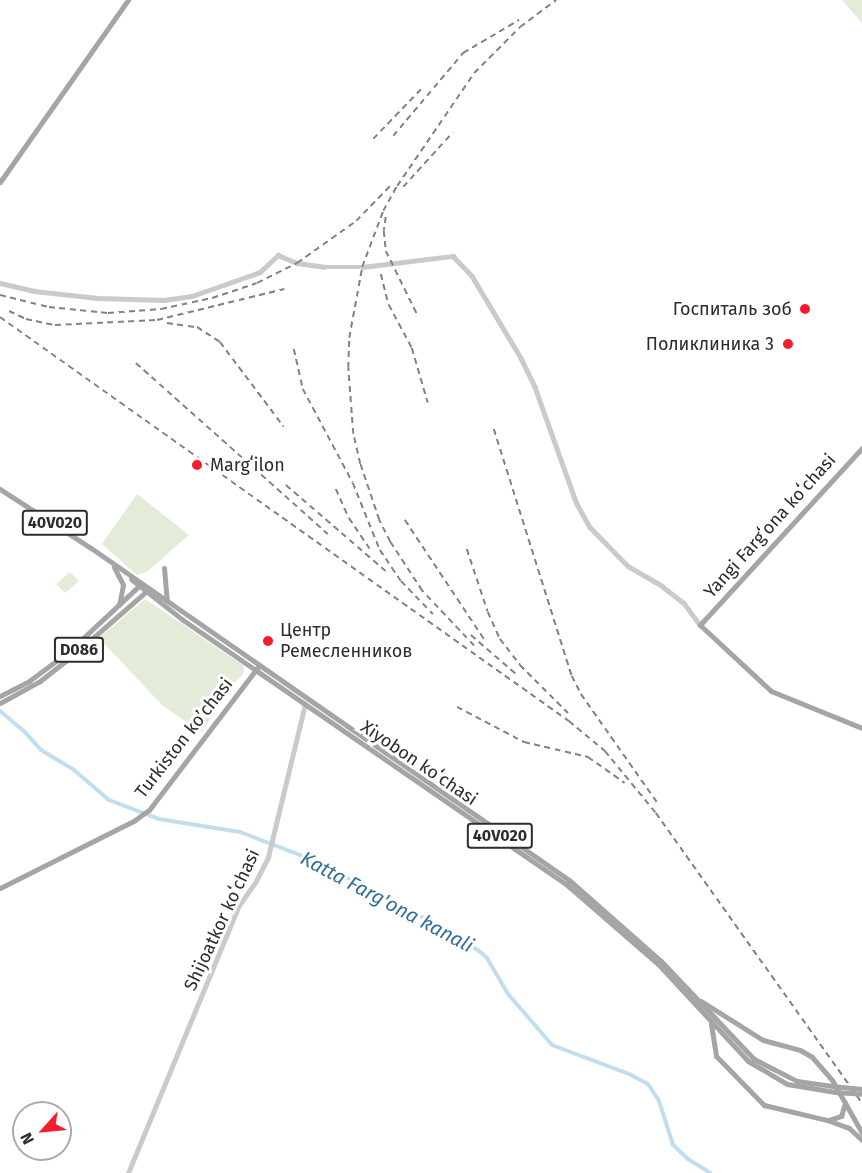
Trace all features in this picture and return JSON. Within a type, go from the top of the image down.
[{"type":"main road","points":[[0,182],[128,0]]},
{"type":"main road","name":"Yangi Fargʻona koʻchasi","points":[[700,625],[862,448]]},
{"type":"main road","name":"40V020","points":[[0,489],[109,561],[147,590]]},
{"type":"main road","points":[[109,561],[121,577],[123,585],[118,606]]},
{"type":"main road","points":[[164,568],[163,582],[167,602]]},
{"type":"main road","name":"D086","points":[[0,703],[3,696],[38,675],[67,653],[141,585]]},
{"type":"main road","name":"D086","points":[[3,696],[40,681],[100,633],[147,590]]},
{"type":"main road","name":"Xiyobon koʻchasi","points":[[147,590],[167,602],[305,704],[509,839],[620,929],[693,999],[726,1040],[748,1061],[773,1077],[802,1088],[833,1089]]},
{"type":"main road","name":"Xiyobon koʻchasi","points":[[147,590],[257,668],[569,880],[616,919],[698,999],[723,1029],[754,1059],[782,1075],[833,1089]]},
{"type":"main road","points":[[700,625],[771,691],[862,728]]},
{"type":"main road","points":[[94,627],[100,633]]},
{"type":"main road","name":"Turkiston ko’chasi","points":[[0,888],[135,820],[149,810],[257,668]]},
{"type":"main road","points":[[698,999],[732,1018],[763,1040],[807,1053],[824,1070],[846,1102],[862,1133]]},
{"type":"main road","points":[[723,1029],[724,1020],[732,1018]]},
{"type":"main road","points":[[711,1022],[713,1050],[720,1061],[764,1104],[849,1128],[862,1140]]},
{"type":"main road","points":[[713,1050],[715,1042],[726,1040]]},
{"type":"main road","name":"40V020","points":[[833,1089],[862,1089]]},
{"type":"main road","name":"40V020","points":[[833,1089],[862,1094]]},
{"type":"main road","points":[[827,1120],[841,1116],[846,1102]]},
{"type":"street","points":[[0,283],[34,291],[98,298],[164,300],[192,296],[260,272],[278,255],[319,267],[362,267],[453,256],[472,276],[521,358],[535,387],[577,504],[590,527],[628,566],[662,586],[684,603],[700,625]]},
{"type":"street","name":"Shijoatkor koʻchasi","points":[[128,1173],[238,906],[255,883],[270,849],[305,704]]},
{"type":"green space","points":[[842,0],[862,0],[862,23]]},
{"type":"green space","points":[[137,494],[189,535],[148,571],[137,575],[102,544]]},
{"type":"green space","points":[[70,572],[79,581],[65,593],[56,584]]},
{"type":"green space","points":[[145,599],[244,666],[243,674],[229,688],[202,732],[163,706],[99,638]]},
{"type":"waterway","name":"Katta Farg'ona kanali","points":[[0,711],[24,731],[41,750],[74,770],[109,800],[159,819],[240,832],[313,860],[424,918],[478,950],[487,958],[508,994],[552,1045],[629,1074],[648,1084],[659,1101],[673,1145],[688,1159],[710,1173]]},
{"type":"railway","points":[[474,646],[422,591],[390,542],[379,520],[360,464],[353,434],[348,368],[349,338],[362,267],[383,211],[397,186],[474,73],[520,27],[556,0]]},
{"type":"railway","points":[[393,136],[463,53],[519,20]]},
{"type":"railway","points":[[373,139],[423,87]]},
{"type":"railway","points":[[403,187],[453,132]]},
{"type":"railway","points":[[0,295],[49,307],[108,313],[161,309],[212,298],[257,283],[297,263],[356,221],[390,186]]},
{"type":"railway","points":[[386,217],[384,231],[386,251],[418,316]]},
{"type":"railway","points":[[381,274],[389,305],[412,348],[428,403]]},
{"type":"railway","points":[[9,311],[26,319],[55,325],[157,320],[284,289]]},
{"type":"railway","points":[[0,317],[569,721],[605,751],[656,813],[862,1103]]},
{"type":"railway","points":[[167,323],[197,327],[220,342],[284,427]]},
{"type":"railway","points":[[294,349],[303,389],[353,483],[380,550],[401,581],[433,614]]},
{"type":"railway","points":[[136,363],[328,534]]},
{"type":"railway","points":[[494,429],[572,676],[581,694],[657,802]]},
{"type":"railway","points":[[286,485],[389,574]]},
{"type":"railway","points":[[336,489],[349,518],[370,549]]},
{"type":"railway","points":[[405,520],[484,639]]},
{"type":"railway","points":[[467,549],[488,612],[500,639],[520,665],[568,713]]},
{"type":"railway","points":[[471,635],[516,674]]},
{"type":"railway","points":[[457,707],[524,742],[588,757],[625,783]]},
{"type":"place","name":"Госпиталь зоб","points":[[805,309]]},
{"type":"place","name":"Поликлиника 3","points":[[788,344]]},
{"type":"place","name":"Margʻilon","points":[[197,465]]},
{"type":"place","name":"Центр Ремесленников","points":[[268,641]]}]
